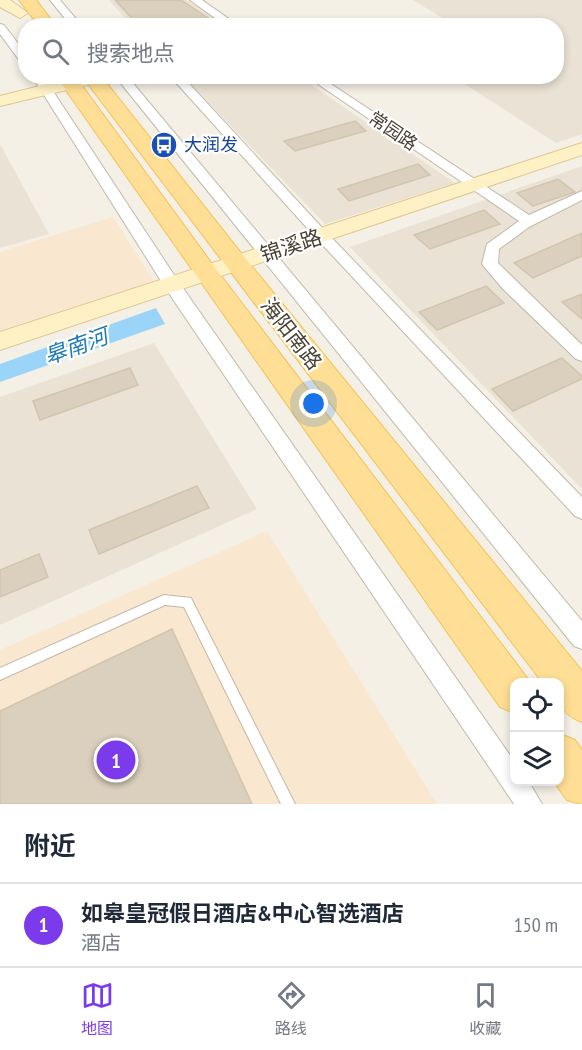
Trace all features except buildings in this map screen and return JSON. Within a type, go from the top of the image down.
[{"type":"main road","points":[[25,8],[38,18]]},
{"type":"main road","name":"海阳南路","points":[[81,84],[206,274],[510,688]]},
{"type":"main road","name":"海阳南路","points":[[82,84],[236,264],[582,702]]},
{"type":"main road","points":[[564,760],[582,785]]},
{"type":"street","points":[[0,0],[25,8]]},
{"type":"street","points":[[55,0],[70,18]]},
{"type":"street","points":[[195,0],[222,18]]},
{"type":"street","points":[[0,27],[18,51]]},
{"type":"street","points":[[0,102],[61,84]]},
{"type":"street","points":[[80,84],[172,285],[529,804]]},
{"type":"street","points":[[83,84],[266,254],[582,638]]},
{"type":"street","points":[[182,84],[322,236],[582,510]]},
{"type":"street","name":"常园路","points":[[323,84],[528,221]]},
{"type":"street","name":"锦溪路","points":[[0,341],[474,186],[582,148]]},
{"type":"street","points":[[582,195],[528,221],[492,247],[490,264],[582,355]]},
{"type":"lane","points":[[0,674],[164,600],[187,602],[288,804]]},
{"type":"shaded area","points":[[109,0],[187,0],[215,18],[125,18]]},
{"type":"shaded area","points":[[413,0],[582,0],[582,134],[556,143],[465,84],[564,84],[564,18],[443,18]]},
{"type":"shaded area","points":[[191,84],[310,84],[455,183],[325,224]]},
{"type":"shaded area","points":[[0,144],[49,234],[0,248]]},
{"type":"shaded area","points":[[582,166],[582,489],[350,247]]},
{"type":"shaded area","points":[[113,217],[155,283],[0,333],[0,252]]},
{"type":"shaded area","points":[[154,343],[257,509],[0,625],[0,397]]},
{"type":"shaded area","points":[[267,531],[437,804],[0,804],[0,650]]},
{"type":"water","name":"皋南河","points":[[156,308],[165,324],[0,382],[0,364]]},
{"type":"place","name":"大润发","points":[[164,145]]},
{"type":"place","name":"如皋皇冠假日酒店&中心智选酒店","points":[[116,760]]}]
